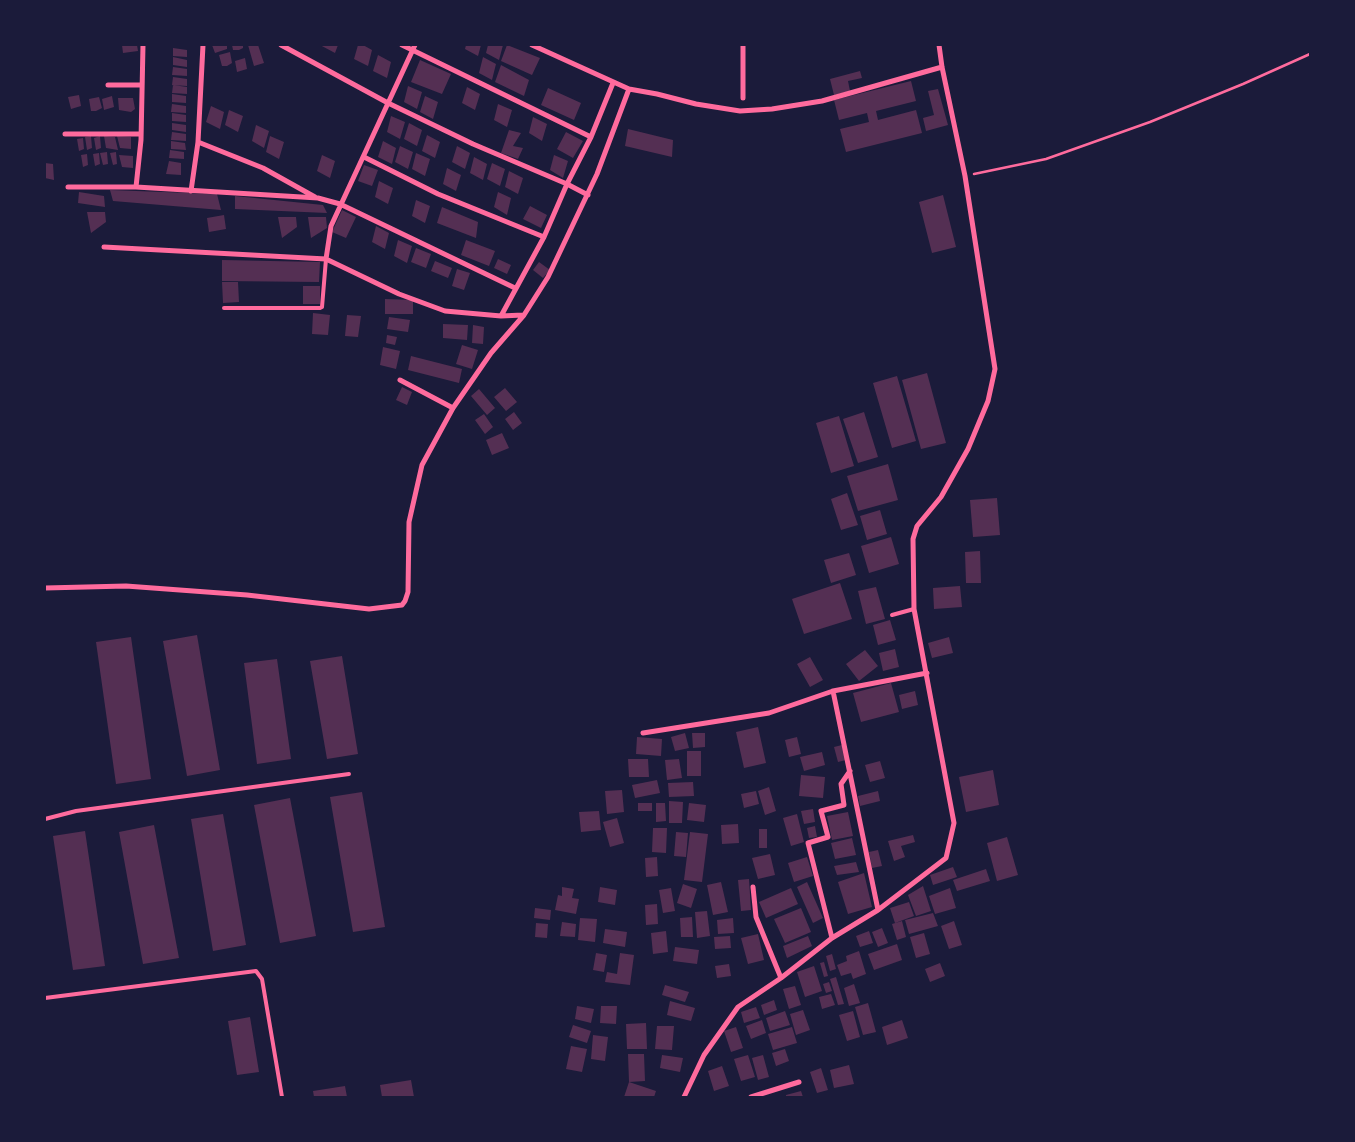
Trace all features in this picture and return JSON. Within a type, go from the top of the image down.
[{"type":"street","points":[[136,188],[141,134],[143,45]]},
{"type":"street","points":[[191,190],[198,142],[203,45]]},
{"type":"street","points":[[281,45],[388,103],[473,144],[567,184],[588,195]]},
{"type":"street","points":[[402,45],[413,47],[591,137]]},
{"type":"street","points":[[532,45],[613,83],[696,104],[740,111],[772,109],[822,102],[942,66]]},
{"type":"street","points":[[743,45],[743,98]]},
{"type":"street","points":[[684,1097],[704,1055],[738,1007],[781,978],[832,938],[878,910],[946,858],[954,823],[914,609],[913,539],[917,526],[941,498],[968,449],[988,401],[995,369],[965,176],[939,45]]},
{"type":"street","points":[[326,259],[331,226],[340,204],[364,157],[413,47]]},
{"type":"street","points":[[501,316],[544,238],[567,184],[591,137],[613,83]]},
{"type":"street","points":[[108,85],[142,85]]},
{"type":"street","points":[[45,588],[126,586],[247,595],[369,609],[402,605],[406,601],[408,592],[409,522],[422,465],[453,408],[491,353],[524,315],[548,277],[597,174],[629,88]]},
{"type":"street","points":[[65,134],[141,134]]},
{"type":"street","points":[[198,142],[263,168],[318,198]]},
{"type":"street","points":[[364,157],[438,194],[544,238]]},
{"type":"street","points":[[68,188],[191,190],[318,198],[340,204],[515,288]]},
{"type":"street","points":[[104,247],[326,259],[399,294],[445,311],[501,316],[524,315]]},
{"type":"street","points":[[400,380],[453,408]]},
{"type":"street","points":[[643,733],[769,713],[833,691],[927,673]]},
{"type":"street","points":[[833,691],[878,910]]},
{"type":"street","points":[[832,938],[808,843],[828,837],[821,810],[844,805],[840,784],[850,771]]},
{"type":"street","points":[[753,887],[756,917],[781,978]]},
{"type":"street","points":[[751,1097],[799,1082]]},
{"type":"lane","points":[[224,308],[320,308],[322,307],[326,259]]},
{"type":"lane","points":[[892,615],[914,609]]},
{"type":"lane","points":[[45,819],[76,811],[349,774]]},
{"type":"lane","points":[[45,998],[256,971],[262,979],[282,1097]]},
{"type":"path","points":[[965,176],[1046,159],[1150,122],[1310,54]]},
{"type":"building","points":[[122,45],[137,45],[138,51],[123,53]]},
{"type":"building","points":[[212,45],[227,45],[227,49],[215,53]]},
{"type":"building","points":[[232,45],[243,45],[243,48],[233,50]]},
{"type":"building","points":[[248,45],[258,45],[264,63],[254,66]]},
{"type":"building","points":[[320,45],[338,45],[335,53]]},
{"type":"building","points":[[358,45],[363,45],[372,50],[368,66],[354,59]]},
{"type":"building","points":[[466,45],[481,45],[478,56],[465,49]]},
{"type":"building","points":[[488,45],[503,45],[499,60],[486,53]]},
{"type":"building","points":[[507,45],[540,58],[532,75],[501,61]]},
{"type":"building","points":[[173,48],[187,50],[187,57],[173,56]]},
{"type":"building","points":[[230,52],[232,63],[222,66],[219,55]]},
{"type":"building","points":[[378,55],[391,62],[387,78],[373,71]]},
{"type":"building","points":[[173,57],[187,60],[187,67],[173,65]]},
{"type":"building","points":[[483,57],[496,64],[492,80],[479,73]]},
{"type":"building","points":[[245,58],[247,69],[237,72],[235,61]]},
{"type":"building","points":[[420,60],[451,74],[442,94],[411,82]]},
{"type":"building","points":[[501,65],[529,80],[524,96],[495,82]]},
{"type":"building","points":[[173,67],[187,69],[187,76],[172,75]]},
{"type":"building","points":[[860,71],[862,78],[848,81],[850,91],[834,95],[830,79]]},
{"type":"building","points":[[173,77],[187,79],[187,86],[172,85]]},
{"type":"building","points":[[911,81],[916,101],[876,111],[878,120],[916,110],[922,133],[846,152],[840,129],[869,122],[867,113],[839,120],[834,100]]},
{"type":"building","points":[[173,85],[187,87],[187,94],[172,93]]},
{"type":"building","points":[[408,86],[422,92],[417,109],[404,102]]},
{"type":"building","points":[[467,87],[480,94],[475,110],[462,103]]},
{"type":"building","points":[[548,88],[581,103],[574,120],[541,105]]},
{"type":"building","points":[[938,89],[948,125],[926,131],[923,118],[934,115],[928,91]]},
{"type":"building","points":[[172,94],[186,96],[186,103],[172,102]]},
{"type":"building","points":[[79,95],[81,106],[71,109],[68,97]]},
{"type":"building","points":[[112,96],[114,107],[104,110],[102,99]]},
{"type":"building","points":[[425,96],[438,102],[433,119],[420,112]]},
{"type":"building","points":[[99,97],[102,108],[91,111],[89,99]]},
{"type":"building","points":[[118,98],[133,98],[135,109],[131,112],[119,110]]},
{"type":"building","points":[[172,104],[186,106],[186,113],[171,112]]},
{"type":"building","points":[[498,104],[512,110],[507,127],[494,120]]},
{"type":"building","points":[[211,106],[224,112],[220,129],[206,122]]},
{"type":"building","points":[[229,110],[243,116],[238,132],[225,125]]},
{"type":"building","points":[[172,113],[186,115],[186,122],[172,121]]},
{"type":"building","points":[[391,116],[405,122],[400,139],[387,132]]},
{"type":"building","points":[[533,117],[547,124],[542,141],[529,133]]},
{"type":"building","points":[[172,123],[186,125],[186,132],[172,130]]},
{"type":"building","points":[[409,123],[422,130],[417,146],[404,139]]},
{"type":"building","points":[[256,125],[269,131],[264,148],[252,141]]},
{"type":"building","points":[[628,129],[673,140],[672,157],[625,146]]},
{"type":"building","points":[[509,130],[521,133],[513,146],[523,148],[518,159],[501,153]]},
{"type":"building","points":[[172,132],[186,134],[186,141],[171,140]]},
{"type":"building","points":[[566,132],[583,141],[573,158],[557,149]]},
{"type":"building","points":[[427,135],[440,142],[435,158],[422,151]]},
{"type":"building","points":[[91,136],[92,148],[87,150],[85,137]]},
{"type":"building","points":[[100,136],[101,148],[96,150],[94,138]]},
{"type":"building","points":[[104,136],[115,137],[118,150],[106,148]]},
{"type":"building","points":[[117,136],[131,137],[131,149],[120,148]]},
{"type":"building","points":[[270,136],[284,142],[279,159],[266,152]]},
{"type":"building","points":[[83,138],[84,149],[79,151],[77,139]]},
{"type":"building","points":[[171,141],[185,143],[186,150],[171,149]]},
{"type":"building","points":[[383,141],[396,148],[392,164],[378,157]]},
{"type":"building","points":[[400,146],[413,152],[408,169],[395,162]]},
{"type":"building","points":[[457,146],[470,153],[465,169],[452,162]]},
{"type":"building","points":[[170,150],[184,152],[184,159],[169,158]]},
{"type":"building","points":[[107,152],[108,164],[103,165],[100,153]]},
{"type":"building","points":[[116,152],[117,164],[113,165],[110,153]]},
{"type":"building","points":[[99,153],[100,164],[95,166],[93,154]]},
{"type":"building","points":[[416,153],[430,159],[425,176],[412,169]]},
{"type":"building","points":[[87,154],[88,165],[83,167],[81,155]]},
{"type":"building","points":[[119,155],[133,156],[133,168],[122,167]]},
{"type":"building","points":[[322,155],[335,161],[330,178],[317,171]]},
{"type":"building","points":[[554,155],[568,161],[563,178],[550,170]]},
{"type":"building","points":[[474,157],[487,164],[483,180],[470,173]]},
{"type":"building","points":[[169,161],[181,163],[181,175],[166,174]]},
{"type":"building","points":[[45,163],[53,164],[54,180],[45,178]]},
{"type":"building","points":[[492,163],[505,169],[500,186],[487,179]]},
{"type":"building","points":[[364,165],[378,170],[372,186],[358,181]]},
{"type":"building","points":[[447,168],[461,175],[456,191],[443,184]]},
{"type":"building","points":[[509,171],[523,178],[518,194],[505,187]]},
{"type":"building","points":[[379,181],[393,188],[388,204],[375,197]]},
{"type":"building","points":[[110,190],[217,194],[221,210],[113,201]]},
{"type":"building","points":[[79,192],[104,196],[105,207],[78,203]]},
{"type":"building","points":[[498,192],[511,198],[507,215],[494,207]]},
{"type":"building","points":[[943,195],[956,247],[932,253],[919,202]]},
{"type":"building","points":[[235,196],[323,205],[327,213],[235,209]]},
{"type":"building","points":[[416,200],[430,206],[425,223],[412,216]]},
{"type":"building","points":[[530,206],[547,215],[541,228],[523,219]]},
{"type":"building","points":[[442,207],[478,222],[476,238],[437,223]]},
{"type":"building","points":[[342,210],[356,217],[346,238],[332,232]]},
{"type":"building","points":[[87,212],[105,212],[106,222],[91,233]]},
{"type":"building","points":[[224,215],[226,229],[209,232],[207,218]]},
{"type":"building","points":[[278,217],[296,217],[297,227],[282,238]]},
{"type":"building","points":[[308,217],[326,217],[327,228],[311,238]]},
{"type":"building","points":[[376,226],[389,233],[385,249],[372,242]]},
{"type":"building","points":[[398,240],[412,246],[407,263],[394,256]]},
{"type":"building","points":[[466,240],[495,251],[489,266],[461,255]]},
{"type":"building","points":[[416,248],[431,254],[426,268],[411,262]]},
{"type":"building","points":[[498,259],[511,265],[507,274],[494,268]]},
{"type":"building","points":[[222,260],[320,262],[319,282],[222,281]]},
{"type":"building","points":[[435,261],[452,268],[448,278],[431,271]]},
{"type":"building","points":[[539,262],[550,270],[543,278],[533,270]]},
{"type":"building","points":[[457,269],[470,273],[464,290],[452,286]]},
{"type":"building","points":[[222,282],[238,282],[239,302],[223,303]]},
{"type":"building","points":[[303,286],[320,286],[320,304],[303,304]]},
{"type":"building","points":[[385,299],[413,300],[413,314],[385,314]]},
{"type":"building","points":[[313,313],[330,315],[328,335],[312,334]]},
{"type":"building","points":[[347,315],[361,316],[358,337],[345,336]]},
{"type":"building","points":[[389,317],[410,320],[408,332],[387,329]]},
{"type":"building","points":[[443,324],[468,325],[467,340],[443,338]]},
{"type":"building","points":[[473,325],[484,327],[483,344],[472,343]]},
{"type":"building","points":[[387,335],[397,337],[395,345],[386,343]]},
{"type":"building","points":[[462,345],[478,350],[472,369],[456,364]]},
{"type":"building","points":[[383,347],[400,351],[396,369],[380,365]]},
{"type":"building","points":[[411,356],[462,369],[459,383],[408,370]]},
{"type":"building","points":[[927,373],[946,443],[921,449],[902,380]]},
{"type":"building","points":[[897,376],[916,441],[892,448],[873,383]]},
{"type":"building","points":[[402,387],[412,392],[407,405],[396,400]]},
{"type":"building","points":[[505,388],[517,402],[506,411],[494,397]]},
{"type":"building","points":[[479,389],[495,408],[487,415],[471,396]]},
{"type":"building","points":[[514,412],[522,423],[513,430],[505,419]]},
{"type":"building","points":[[864,412],[878,457],[858,463],[843,419]]},
{"type":"building","points":[[484,414],[493,427],[485,434],[475,420]]},
{"type":"building","points":[[839,416],[854,466],[831,473],[816,423]]},
{"type":"building","points":[[502,433],[509,448],[492,455],[486,440]]},
{"type":"building","points":[[888,464],[898,500],[858,511],[847,476]]},
{"type":"building","points":[[847,493],[858,525],[841,530],[831,499]]},
{"type":"building","points":[[997,498],[1000,535],[973,537],[970,500]]},
{"type":"building","points":[[880,510],[887,534],[867,540],[860,516]]},
{"type":"building","points":[[891,537],[899,564],[869,573],[861,546]]},
{"type":"building","points":[[980,551],[981,583],[966,583],[965,552]]},
{"type":"building","points":[[849,553],[856,575],[831,583],[824,560]]},
{"type":"building","points":[[840,583],[852,619],[804,634],[792,599]]},
{"type":"building","points":[[960,586],[962,607],[934,609],[933,588]]},
{"type":"building","points":[[876,587],[885,619],[866,624],[858,591]]},
{"type":"building","points":[[890,620],[896,640],[878,645],[873,625]]},
{"type":"building","points":[[197,635],[220,770],[187,776],[163,641]]},
{"type":"building","points":[[131,637],[151,779],[116,784],[96,642]]},
{"type":"building","points":[[949,637],[953,653],[932,658],[928,643]]},
{"type":"building","points":[[895,649],[899,667],[883,671],[879,653]]},
{"type":"building","points":[[865,650],[878,666],[859,681],[846,664]]},
{"type":"building","points":[[342,656],[358,754],[327,759],[310,661]]},
{"type":"building","points":[[810,657],[823,680],[810,687],[797,664]]},
{"type":"building","points":[[277,659],[291,759],[257,764],[244,663]]},
{"type":"building","points":[[891,683],[899,712],[861,722],[853,693]]},
{"type":"building","points":[[915,691],[918,705],[902,709],[899,695]]},
{"type":"building","points":[[758,727],[766,763],[744,768],[736,732]]},
{"type":"building","points":[[685,733],[689,748],[675,751],[671,737]]},
{"type":"building","points":[[692,733],[705,733],[705,747],[693,748]]},
{"type":"building","points":[[637,737],[662,739],[661,756],[636,754]]},
{"type":"building","points":[[797,737],[801,754],[789,757],[785,740]]},
{"type":"building","points":[[842,745],[846,760],[838,762],[834,747]]},
{"type":"building","points":[[687,751],[701,751],[701,776],[687,776]]},
{"type":"building","points":[[822,752],[825,765],[804,771],[800,757]]},
{"type":"building","points":[[628,759],[648,759],[649,777],[629,777]]},
{"type":"building","points":[[679,759],[682,778],[667,780],[665,760]]},
{"type":"building","points":[[880,761],[885,778],[870,782],[865,765]]},
{"type":"building","points":[[993,770],[999,805],[966,812],[959,777]]},
{"type":"building","points":[[801,775],[825,777],[823,798],[799,796]]},
{"type":"building","points":[[657,780],[660,793],[635,798],[632,785]]},
{"type":"building","points":[[693,782],[694,796],[669,797],[668,783]]},
{"type":"building","points":[[769,787],[776,811],[765,815],[758,791]]},
{"type":"building","points":[[622,790],[624,812],[607,814],[605,791]]},
{"type":"building","points":[[756,791],[759,804],[744,808],[741,794]]},
{"type":"building","points":[[878,791],[880,801],[860,806],[858,796]]},
{"type":"building","points":[[362,792],[385,927],[353,932],[330,797]]},
{"type":"building","points":[[290,798],[316,936],[280,943],[254,805]]},
{"type":"building","points":[[669,801],[683,802],[682,823],[669,823]]},
{"type":"building","points":[[638,803],[652,803],[652,811],[638,811]]},
{"type":"building","points":[[656,803],[665,803],[666,821],[656,822]]},
{"type":"building","points":[[689,803],[706,805],[704,822],[687,820]]},
{"type":"building","points":[[813,809],[815,822],[804,824],[801,811]]},
{"type":"building","points":[[599,811],[601,830],[581,832],[579,812]]},
{"type":"building","points":[[848,812],[853,836],[832,840],[827,816]]},
{"type":"building","points":[[223,814],[246,945],[213,951],[191,819]]},
{"type":"building","points":[[797,814],[804,842],[791,846],[783,818]]},
{"type":"building","points":[[617,818],[624,843],[610,847],[603,822]]},
{"type":"building","points":[[738,824],[739,843],[722,844],[721,825]]},
{"type":"building","points":[[154,825],[179,958],[143,964],[119,832]]},
{"type":"building","points":[[815,826],[817,837],[809,838],[807,828]]},
{"type":"building","points":[[653,828],[667,828],[666,853],[652,852]]},
{"type":"building","points":[[759,829],[767,829],[767,848],[759,848]]},
{"type":"building","points":[[85,831],[105,966],[73,970],[53,836]]},
{"type":"building","points":[[676,832],[688,833],[686,857],[674,856]]},
{"type":"building","points":[[690,832],[708,834],[702,882],[684,880]]},
{"type":"building","points":[[913,835],[915,842],[901,846],[905,857],[894,861],[888,841]]},
{"type":"building","points":[[1007,837],[1018,875],[997,881],[987,843]]},
{"type":"building","points":[[852,838],[856,855],[835,859],[831,843]]},
{"type":"building","points":[[878,850],[882,866],[872,868],[869,852]]},
{"type":"building","points":[[770,854],[775,875],[758,879],[752,858]]},
{"type":"building","points":[[657,857],[658,876],[646,877],[645,858]]},
{"type":"building","points":[[807,857],[813,876],[794,882],[788,863]]},
{"type":"building","points":[[856,862],[859,872],[837,875],[834,866]]},
{"type":"building","points":[[953,867],[957,877],[933,885],[930,875]]},
{"type":"building","points":[[986,869],[990,881],[957,891],[953,880]]},
{"type":"building","points":[[864,873],[872,907],[848,914],[838,882]]},
{"type":"building","points":[[749,879],[751,910],[741,911],[738,880]]},
{"type":"building","points":[[721,882],[728,912],[713,915],[707,885]]},
{"type":"building","points":[[807,882],[823,918],[813,923],[797,887]]},
{"type":"building","points":[[683,884],[697,889],[691,908],[677,903]]},
{"type":"building","points":[[923,886],[931,911],[916,916],[908,895]]},
{"type":"building","points":[[562,887],[574,889],[572,898],[579,899],[576,914],[555,910],[558,895],[562,896]]},
{"type":"building","points":[[600,887],[617,890],[615,905],[598,902]]},
{"type":"building","points":[[671,888],[675,911],[663,913],[659,890]]},
{"type":"building","points":[[791,888],[798,904],[766,918],[759,902]]},
{"type":"building","points":[[950,888],[956,908],[935,914],[929,896]]},
{"type":"building","points":[[909,902],[914,916],[895,923],[890,908]]},
{"type":"building","points":[[657,904],[658,924],[646,925],[645,905]]},
{"type":"building","points":[[535,908],[551,910],[550,920],[534,918]]},
{"type":"building","points":[[801,908],[811,932],[785,943],[774,919]]},
{"type":"building","points":[[707,911],[710,936],[697,938],[695,912]]},
{"type":"building","points":[[933,913],[938,926],[909,934],[905,920]]},
{"type":"building","points":[[692,917],[693,937],[681,937],[680,918]]},
{"type":"building","points":[[580,918],[597,919],[595,942],[578,940]]},
{"type":"building","points":[[733,918],[734,933],[718,934],[717,920]]},
{"type":"building","points":[[902,921],[906,937],[897,940],[892,924]]},
{"type":"building","points":[[954,921],[962,945],[949,949],[941,926]]},
{"type":"building","points":[[562,922],[576,924],[575,937],[560,936]]},
{"type":"building","points":[[536,923],[548,924],[547,938],[535,937]]},
{"type":"building","points":[[882,928],[888,943],[878,947],[872,932]]},
{"type":"building","points":[[605,929],[627,932],[625,947],[603,943]]},
{"type":"building","points":[[666,931],[668,952],[653,954],[651,933]]},
{"type":"building","points":[[869,931],[873,943],[860,947],[856,936]]},
{"type":"building","points":[[924,933],[930,954],[916,958],[910,937]]},
{"type":"building","points":[[758,934],[764,960],[748,964],[741,938]]},
{"type":"building","points":[[730,936],[731,948],[715,949],[714,937]]},
{"type":"building","points":[[808,936],[812,946],[787,958],[783,946]]},
{"type":"building","points":[[897,944],[902,960],[874,970],[868,954]]},
{"type":"building","points":[[675,947],[699,950],[697,964],[673,961]]},
{"type":"building","points":[[859,951],[866,974],[853,979],[851,973],[841,976],[837,965],[847,961],[846,956]]},
{"type":"building","points":[[596,953],[607,955],[604,972],[593,970]]},
{"type":"building","points":[[620,953],[634,955],[630,985],[605,982],[607,972],[617,974]]},
{"type":"building","points":[[832,954],[836,969],[830,971],[826,956]]},
{"type":"building","points":[[824,962],[828,976],[824,977],[820,963]]},
{"type":"building","points":[[940,963],[945,976],[930,982],[925,969]]},
{"type":"building","points":[[729,964],[731,976],[717,978],[715,966]]},
{"type":"building","points":[[814,966],[822,991],[805,997],[797,972]]},
{"type":"building","points":[[836,977],[844,1004],[838,1005],[830,979]]},
{"type":"building","points":[[829,982],[832,991],[826,993],[823,984]]},
{"type":"building","points":[[854,984],[860,1003],[849,1006],[844,988]]},
{"type":"building","points":[[665,985],[689,992],[685,1002],[662,995]]},
{"type":"building","points":[[795,986],[801,1005],[789,1009],[783,989]]},
{"type":"building","points":[[831,994],[835,1005],[822,1009],[819,997]]},
{"type":"building","points":[[774,1000],[777,1010],[764,1015],[761,1005]]},
{"type":"building","points":[[670,1001],[695,1008],[691,1021],[667,1015]]},
{"type":"building","points":[[868,1003],[876,1032],[863,1035],[855,1007]]},
{"type":"building","points":[[577,1006],[594,1009],[591,1023],[575,1019]]},
{"type":"building","points":[[601,1006],[617,1006],[616,1024],[600,1023]]},
{"type":"building","points":[[756,1007],[760,1018],[744,1023],[741,1012]]},
{"type":"building","points":[[803,1010],[810,1030],[796,1035],[790,1014]]},
{"type":"building","points":[[785,1011],[790,1025],[770,1031],[766,1018]]},
{"type":"building","points":[[853,1011],[860,1037],[847,1041],[839,1015]]},
{"type":"building","points":[[250,1017],[259,1072],[237,1075],[228,1021]]},
{"type":"building","points":[[762,1020],[766,1033],[751,1039],[746,1026]]},
{"type":"building","points":[[902,1020],[908,1038],[887,1045],[882,1027]]},
{"type":"building","points":[[646,1023],[647,1049],[627,1049],[626,1024]]},
{"type":"building","points":[[573,1025],[591,1031],[587,1043],[569,1037]]},
{"type":"building","points":[[657,1026],[674,1026],[672,1050],[655,1049]]},
{"type":"building","points":[[736,1027],[743,1048],[731,1052],[724,1031]]},
{"type":"building","points":[[792,1027],[797,1043],[773,1050],[768,1034]]},
{"type":"building","points":[[593,1035],[608,1037],[605,1061],[591,1059]]},
{"type":"building","points":[[571,1046],[587,1049],[582,1072],[566,1069]]},
{"type":"building","points":[[785,1049],[789,1061],[776,1066],[772,1053]]},
{"type":"building","points":[[628,1054],[644,1054],[645,1081],[629,1082]]},
{"type":"building","points":[[662,1055],[683,1058],[680,1072],[660,1068]]},
{"type":"building","points":[[748,1055],[755,1077],[741,1081],[734,1059]]},
{"type":"building","points":[[763,1055],[769,1077],[758,1080],[752,1058]]},
{"type":"building","points":[[849,1065],[854,1084],[834,1088],[830,1070]]},
{"type":"building","points":[[722,1066],[729,1086],[714,1091],[708,1071]]},
{"type":"building","points":[[821,1068],[828,1090],[817,1093],[810,1072]]},
{"type":"building","points":[[411,1080],[414,1097],[382,1097],[380,1085]]},
{"type":"building","points":[[629,1082],[656,1091],[654,1097],[624,1097]]},
{"type":"building","points":[[345,1086],[347,1097],[314,1097],[313,1091]]},
{"type":"building","points":[[801,1091],[803,1097],[786,1097],[786,1095]]}]
